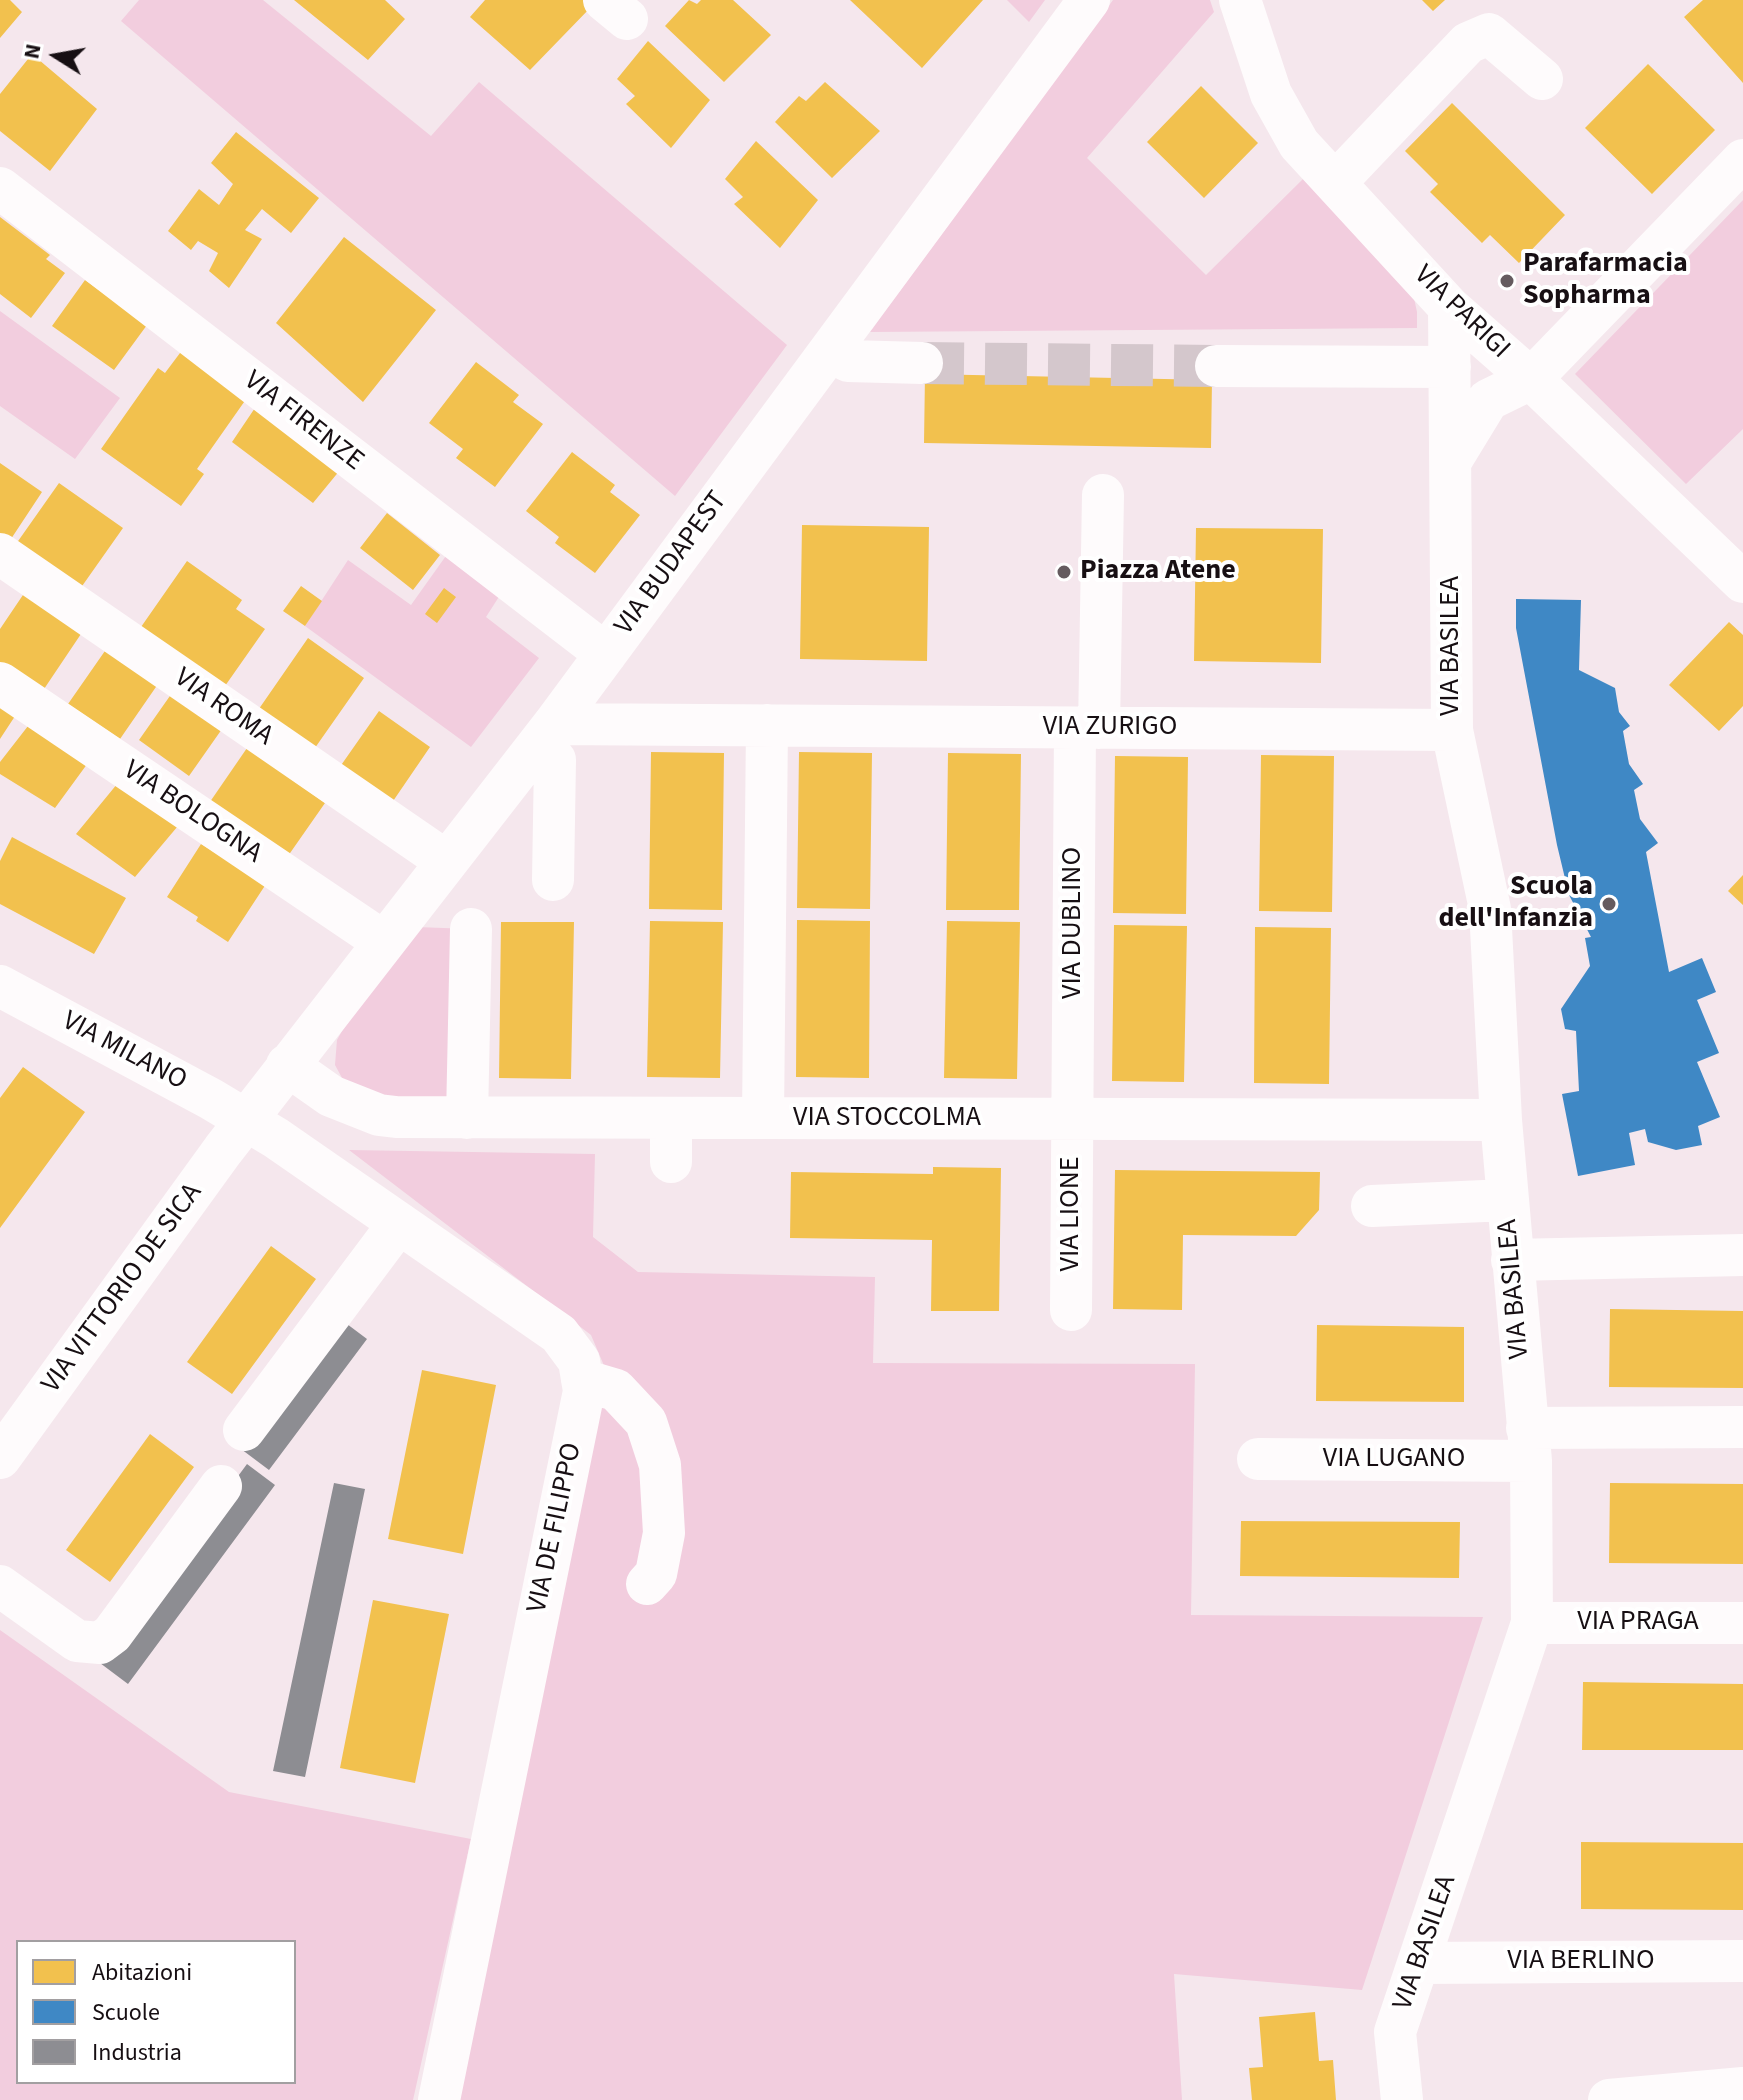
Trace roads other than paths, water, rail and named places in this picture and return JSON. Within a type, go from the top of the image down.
[{"type":"street","name":"VIA BUDAPEST","points":[[246,1120],[546,734],[1089,0]]},
{"type":"street","name":"VIA PARIGI","points":[[1240,0],[1271,94],[1299,144],[1449,307],[1531,379],[1743,582]]},
{"type":"street","points":[[1335,183],[1468,43],[1489,34],[1542,79]]},
{"type":"street","points":[[1452,459],[1488,400],[1531,379],[1743,160]]},
{"type":"street","name":"VIA FIRENZE","points":[[0,188],[606,654]]},
{"type":"street","name":"VIA BASILEA","points":[[1402,2100],[1395,2032],[1532,1623],[1529,1444],[1501,1120],[1490,909],[1452,730],[1449,307]]},
{"type":"street","points":[[830,351],[848,361],[922,363]]},
{"type":"street","points":[[1216,366],[1450,367]]},
{"type":"street","points":[[1087,728],[1103,495]]},
{"type":"street","name":"VIA ROMA","points":[[0,554],[446,861]]},
{"type":"street","name":"VIA BOLOGNA","points":[[0,683],[384,942]]},
{"type":"street","points":[[763,1118],[767,725]]},
{"type":"street","name":"VIA ZURIGO","points":[[546,734],[767,725],[1452,730]]},
{"type":"street","name":"VIA DUBLINO","points":[[1072,1119],[1087,728]]},
{"type":"street","points":[[546,734],[555,760],[553,880]]},
{"type":"street","points":[[467,1118],[471,929]]},
{"type":"street","name":"VIA MILANO","points":[[0,986],[246,1120]]},
{"type":"street","name":"VIA STOCCOLMA","points":[[287,1065],[331,1096],[379,1115],[467,1118],[1501,1120]]},
{"type":"street","points":[[671,1118],[671,1162]]},
{"type":"street","name":"VIA LIONE","points":[[1071,1310],[1072,1119]]},
{"type":"street","name":"VIA DE FILIPPO","points":[[246,1120],[559,1334],[579,1361],[584,1391],[439,2100]]},
{"type":"street","name":"VIA VITTORIO DE SICA","points":[[0,1458],[246,1120]]},
{"type":"street","points":[[1372,1206],[1507,1200]]},
{"type":"street","points":[[244,1430],[399,1223]]},
{"type":"street","points":[[1512,1260],[1743,1255]]},
{"type":"street","points":[[582,1380],[616,1390],[646,1422],[660,1465],[664,1533],[656,1574],[647,1584]]},
{"type":"street","name":"VIA LUGANO","points":[[1258,1459],[1529,1444],[1743,1427]]},
{"type":"street","points":[[0,1586],[77,1641],[100,1643],[112,1634],[221,1486]]},
{"type":"street","name":"VIA PRAGA","points":[[1532,1623],[1743,1623]]},
{"type":"street","name":"VIA BERLINO","points":[[1420,1963],[1743,1961]]},
{"type":"street","points":[[1609,2100],[1743,2088]]},
{"type":"tunnel","points":[[922,363],[1216,366]]},
{"type":"place","name":"Parafarmacia Sopharma","points":[[1507,281]]},
{"type":"place","name":"Piazza Atene","points":[[1064,572]]},
{"type":"place","name":"Scuola dell'Infanzia","points":[[1609,904]]}]
